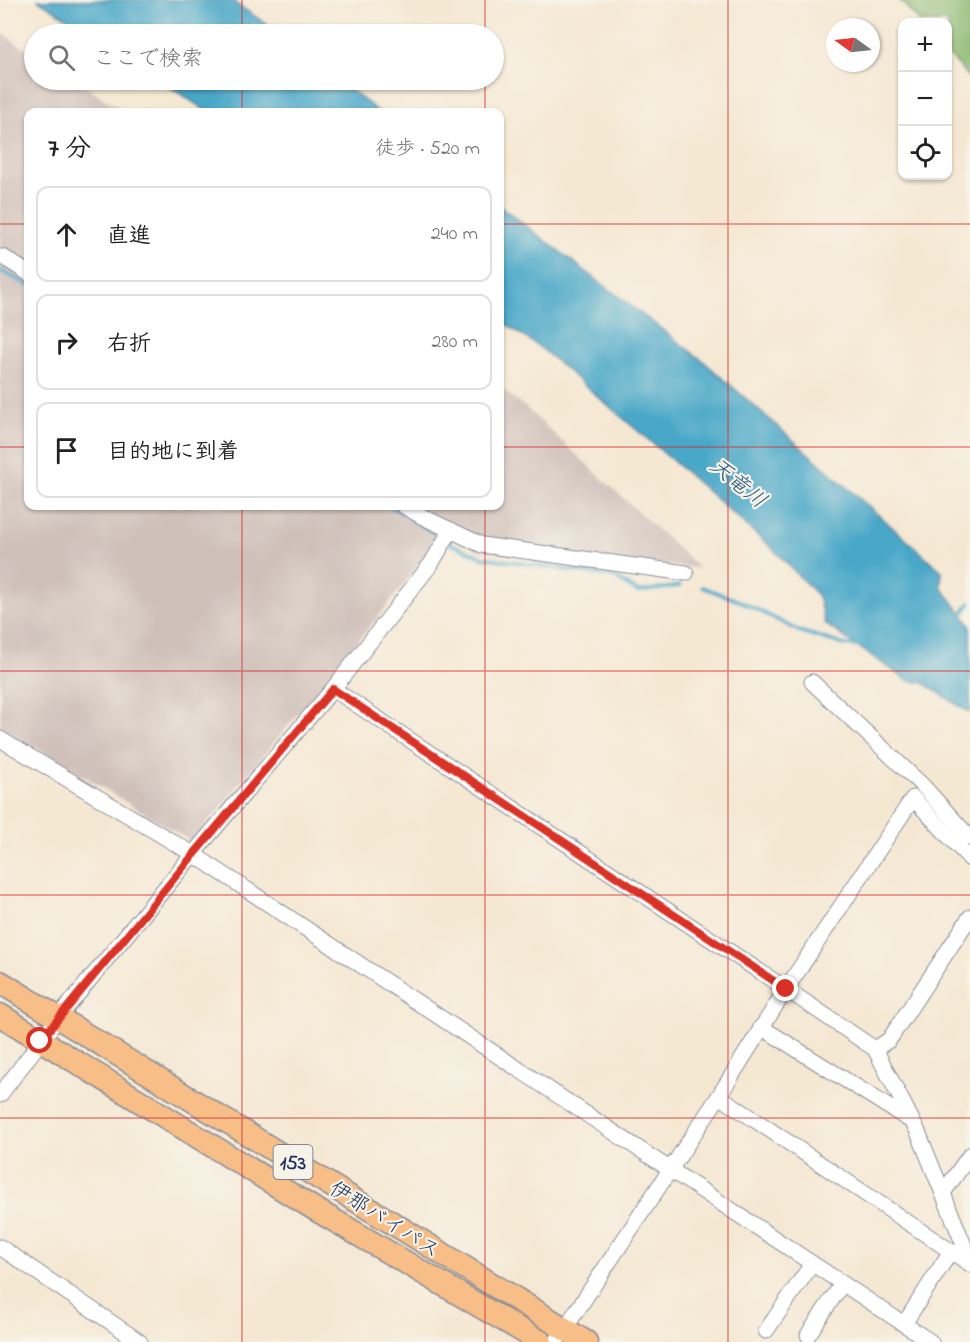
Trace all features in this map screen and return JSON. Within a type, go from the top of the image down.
[{"type":"highway","name":"伊那バイパス","points":[[0,982],[560,1336],[586,1342]]},
{"type":"highway","name":"伊那バイパス","points":[[0,1016],[313,1208],[541,1342]]},
{"type":"street","points":[[0,257],[24,270]]},
{"type":"street","points":[[411,510],[451,532],[482,545],[686,573]]},
{"type":"street","points":[[0,1095],[58,1018],[333,689],[431,564],[451,532]]},
{"type":"street","points":[[812,682],[923,786],[970,838]]},
{"type":"street","points":[[333,689],[875,1050],[918,1132],[970,1262]]},
{"type":"street","points":[[0,739],[194,854],[930,1342]]},
{"type":"street","points":[[560,1336],[913,798],[970,859]]},
{"type":"street","points":[[875,1050],[889,1040],[970,918]]},
{"type":"street","points":[[761,1027],[911,1121]]},
{"type":"street","points":[[719,1096],[970,1262]]},
{"type":"street","points":[[943,1192],[970,1155]]},
{"type":"street","points":[[0,1248],[140,1342]]},
{"type":"street","points":[[904,1324],[951,1251]]},
{"type":"street","points":[[766,1331],[812,1264]]},
{"type":"street","points":[[808,1335],[842,1284]]},
{"type":"shaded area","points":[[0,32],[24,48],[24,90],[90,90],[119,108],[24,108],[24,510],[504,510],[504,391],[525,407],[699,568],[478,550],[440,532],[433,542],[434,546],[382,612],[192,842],[19,737],[0,735]]},
{"type":"green space","points":[[900,0],[970,0],[970,79],[952,59],[952,18],[916,18]]},
{"type":"water","points":[[38,0],[231,0],[266,24],[77,24]]},
{"type":"water","points":[[174,90],[351,90],[374,108],[202,108]]},
{"type":"water","name":"天竜川","points":[[504,209],[702,360],[942,571],[941,587],[970,624],[970,713],[924,683],[907,680],[825,624],[818,596],[774,550],[542,349],[504,323]]},
{"type":"waterway","points":[[0,271],[24,283]]},
{"type":"waterway","points":[[397,510],[402,513]]},
{"type":"waterway","points":[[409,517],[443,539]]},
{"type":"waterway","points":[[449,543],[482,557],[614,577],[638,592],[680,586]]},
{"type":"waterway","points":[[702,587],[742,602],[799,631],[845,645],[860,646]]},
{"type":"waterway","points":[[960,617],[970,603]]},
{"type":"route","points":[[40,1041],[333,689],[786,989]]}]
